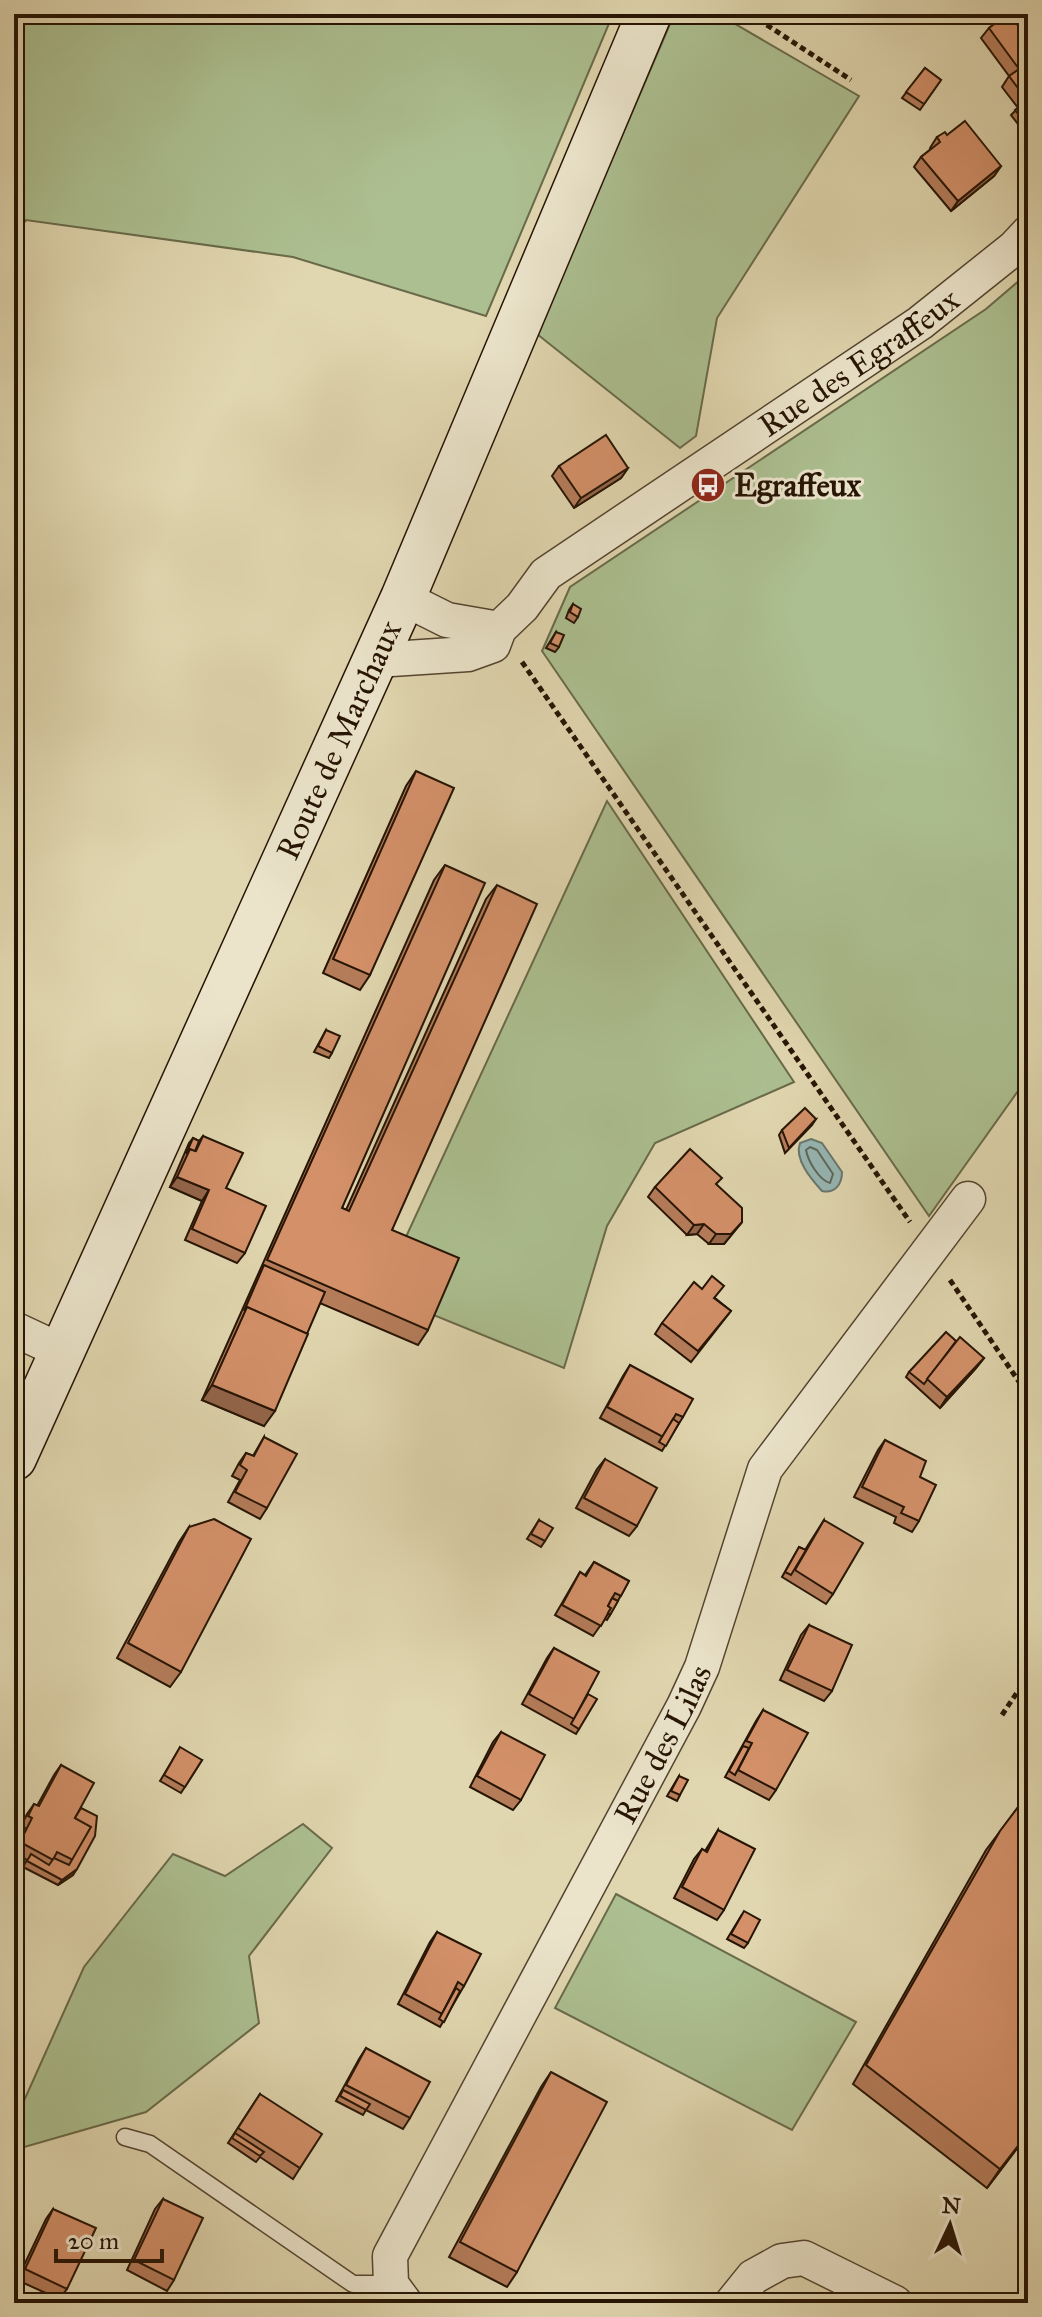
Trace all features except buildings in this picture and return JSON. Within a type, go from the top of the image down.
[{"type":"main road","name":"Route de Marchaux","points":[[14,1458],[376,660],[649,14]]},
{"type":"street","name":"Rue des Egraffeux","points":[[376,660],[468,654],[493,645],[499,629],[522,607],[546,574],[920,323],[1014,248],[1028,233]]},
{"type":"street","points":[[403,598],[447,620],[499,629]]},
{"type":"street","name":"Rue des Lilas","points":[[398,2294],[390,2256],[702,1667],[765,1469],[968,1199]]},
{"type":"street","points":[[14,1329],[61,1351]]},
{"type":"street","points":[[732,2303],[753,2277],[782,2261],[804,2258],[895,2303]]},
{"type":"lane","points":[[125,2137],[150,2144],[353,2284],[398,2294]]},
{"type":"path","points":[[750,14],[851,80]]},
{"type":"path","points":[[499,629],[1028,1395]]},
{"type":"path","points":[[1002,1715],[1028,1676]]},
{"type":"green space","points":[[14,14],[613,14],[486,316],[293,257],[26,220],[14,238]]},
{"type":"green space","points":[[718,14],[859,96],[717,318],[696,436],[680,448],[537,334],[673,17]]},
{"type":"green space","points":[[1028,273],[1028,1077],[929,1216],[542,651],[570,587],[986,309]]},
{"type":"green space","points":[[607,801],[794,1082],[655,1143],[607,1226],[564,1368],[431,1314],[399,1252]]},
{"type":"green space","points":[[303,1824],[332,1848],[249,1956],[259,2023],[146,2112],[14,2150],[14,2123],[84,1967],[173,1854],[225,1876]]},
{"type":"green space","points":[[616,1894],[856,2022],[792,2130],[555,2008]]},
{"type":"water","points":[[811,1139],[822,1143],[842,1172],[839,1184],[831,1191],[822,1191],[801,1162],[800,1143]]},
{"type":"place","name":"Egraffeux","points":[[708,485]]}]
